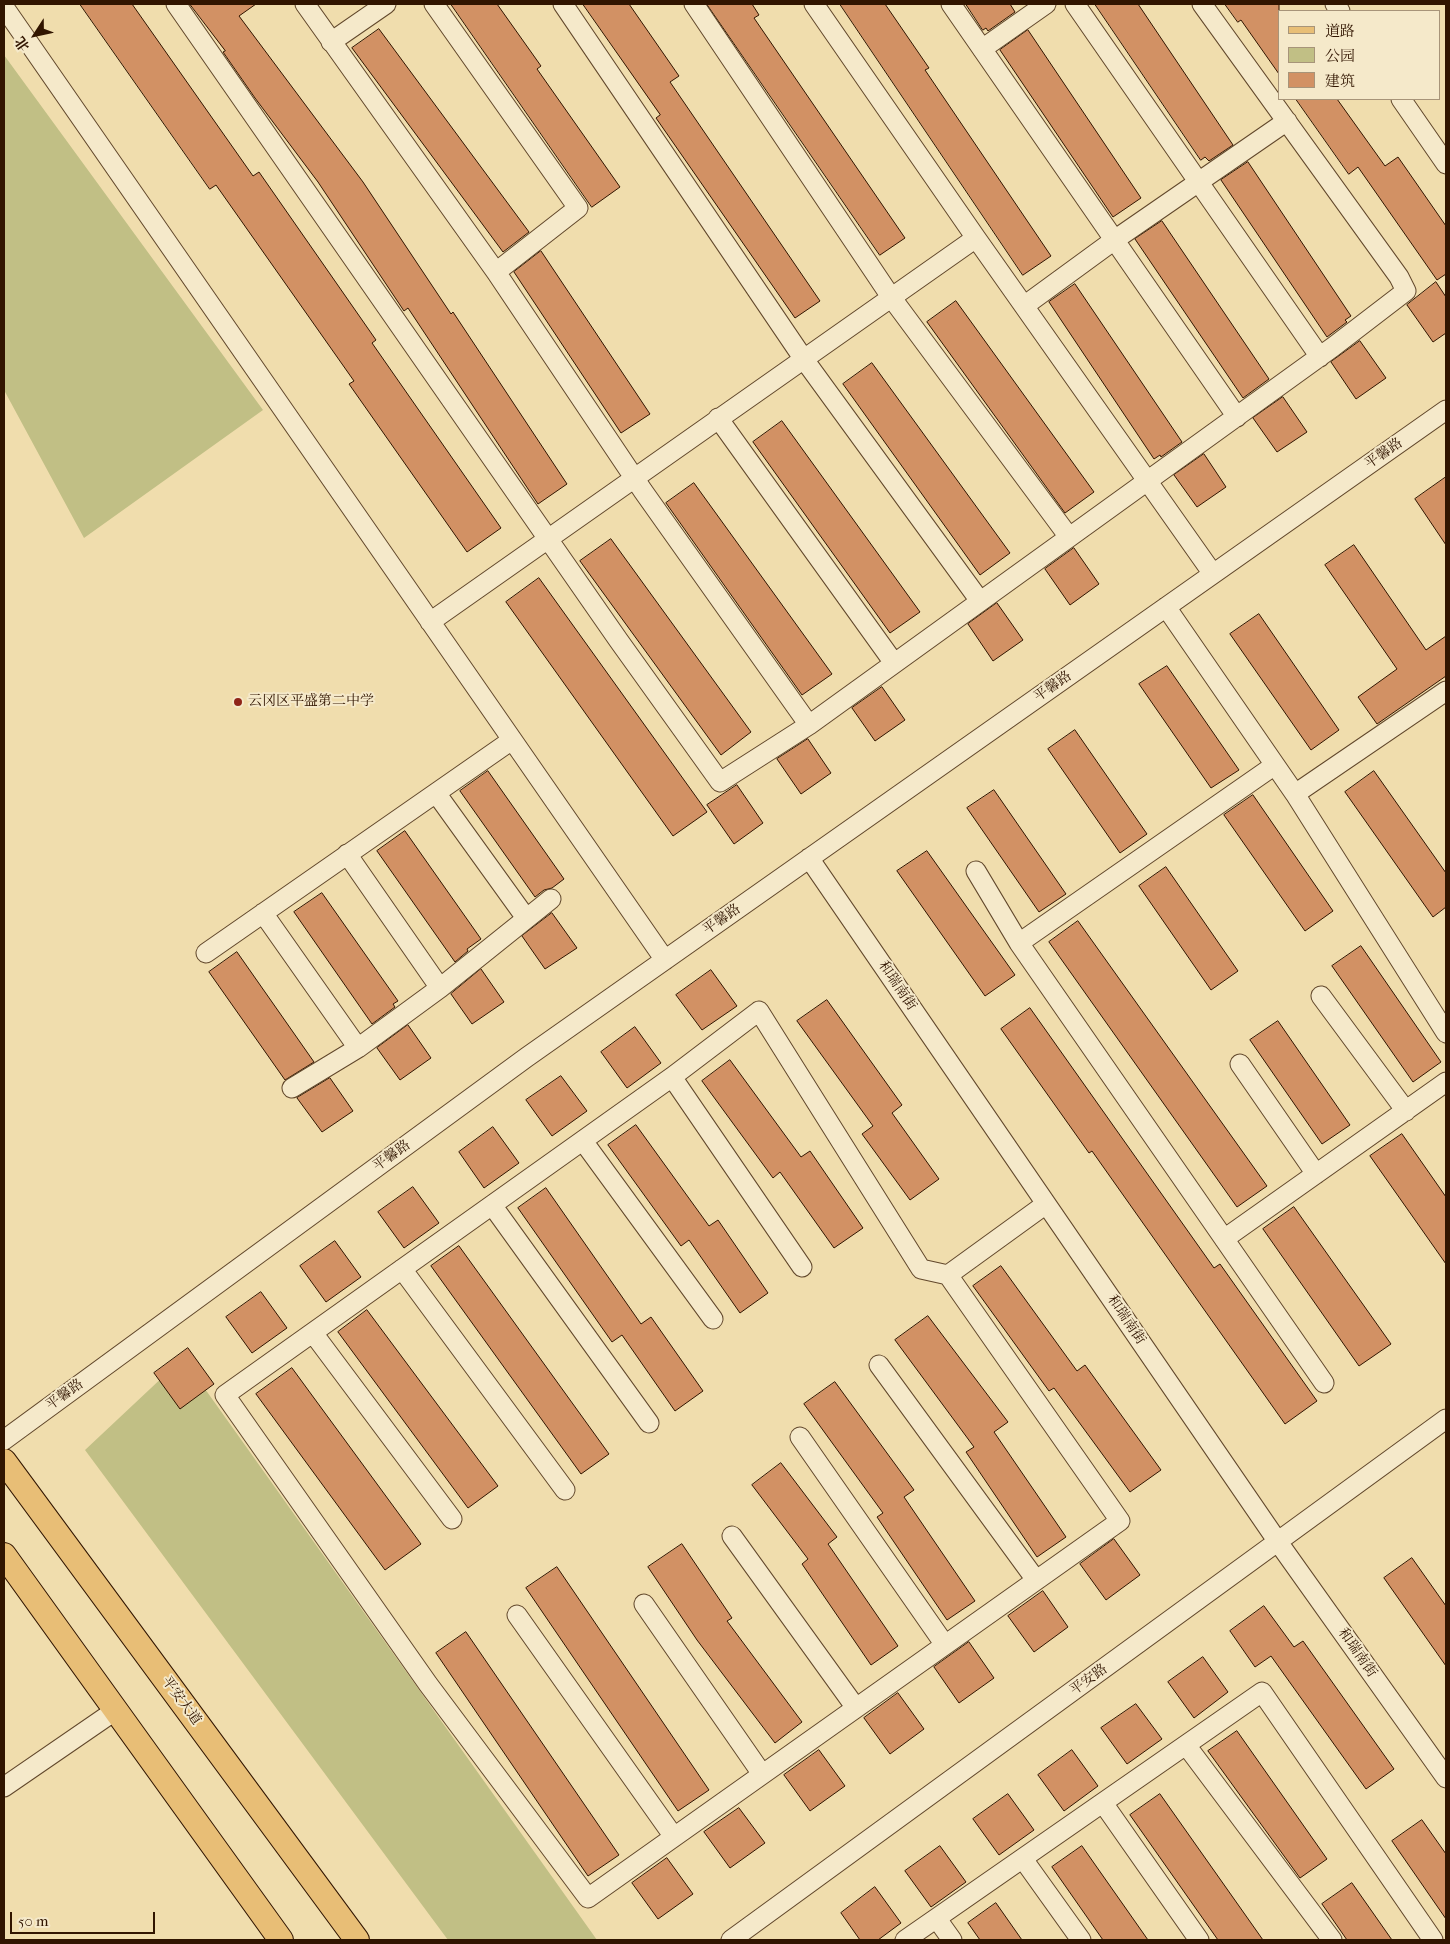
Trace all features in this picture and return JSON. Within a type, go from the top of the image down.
[{"type":"main road","name":"平安大道","points":[[4,1461],[358,1940]]},
{"type":"main road","points":[[4,1555],[281,1940]]},
{"type":"street","points":[[176,4],[720,782],[809,725],[1237,417],[1406,291],[1399,277],[1202,4]]},
{"type":"street","points":[[305,4],[496,272],[634,477],[809,725]]},
{"type":"street","points":[[331,42],[386,4]]},
{"type":"street","points":[[434,4],[578,208],[496,272]]},
{"type":"street","points":[[563,4],[803,358],[980,601]]},
{"type":"street","points":[[694,4],[891,297],[1069,537]]},
{"type":"street","points":[[814,4],[1213,574]]},
{"type":"street","points":[[951,4],[1113,241],[1237,417]]},
{"type":"street","points":[[982,49],[1046,4]]},
{"type":"street","points":[[1075,4],[1320,356]]},
{"type":"street","points":[[4,8],[665,960]]},
{"type":"street","points":[[1402,100],[1446,164]]},
{"type":"street","points":[[1024,306],[1113,241],[1287,121]]},
{"type":"street","points":[[430,622],[976,238]]},
{"type":"street","name":"平馨路","points":[[4,1440],[527,1057],[1446,410]]},
{"type":"street","points":[[718,418],[894,663]]},
{"type":"street","points":[[1166,607],[1295,794],[1446,1033]]},
{"type":"street","points":[[1295,794],[1446,691]]},
{"type":"street","points":[[206,952],[512,740]]},
{"type":"street","points":[[1019,944],[1275,764]]},
{"type":"street","points":[[436,793],[526,918]]},
{"type":"street","points":[[347,854],[440,988]]},
{"type":"street","name":"和瑞南街","points":[[809,858],[1278,1542],[1446,1778]]},
{"type":"street","points":[[976,871],[1019,944],[1324,1383]]},
{"type":"street","points":[[292,1088],[358,1048],[440,988],[550,899]]},
{"type":"street","points":[[263,913],[358,1048]]},
{"type":"street","points":[[1321,996],[1406,1111]]},
{"type":"street","points":[[760,1012],[921,1269],[948,1275],[1120,1521],[588,1898],[428,1684],[225,1395],[672,1077],[760,1012]]},
{"type":"street","points":[[1240,1064],[1316,1174]]},
{"type":"street","points":[[672,1077],[802,1267]]},
{"type":"street","points":[[1224,1239],[1446,1082]]},
{"type":"street","points":[[583,1141],[713,1319]]},
{"type":"street","points":[[948,1275],[1046,1204]]},
{"type":"street","points":[[492,1205],[649,1423]]},
{"type":"street","points":[[402,1269],[565,1490]]},
{"type":"street","points":[[313,1333],[452,1519]]},
{"type":"street","points":[[879,1366],[1036,1580]]},
{"type":"street","name":"平安路","points":[[732,1940],[1446,1419]]},
{"type":"street","points":[[800,1437],[945,1645]]},
{"type":"street","points":[[732,1536],[856,1708]]},
{"type":"street","points":[[644,1604],[762,1774]]},
{"type":"street","points":[[517,1615],[674,1837]]},
{"type":"street","points":[[905,1940],[1262,1692],[1433,1940]]},
{"type":"street","points":[[4,1787],[116,1710]]},
{"type":"street","points":[[1186,1745],[1328,1939]]},
{"type":"street","points":[[1103,1803],[1199,1940]]},
{"type":"street","points":[[1023,1859],[1081,1940]]},
{"type":"street","points":[[937,1918],[952,1940]]},
{"type":"green space","points":[[4,55],[263,410],[84,538],[4,390]]},
{"type":"green space","points":[[183,1358],[597,1940],[448,1940],[85,1450]]},
{"type":"building","points":[[80,4],[132,4],[253,176],[259,172],[376,340],[372,343],[501,528],[467,552],[349,384],[354,381],[216,185],[210,189]]},
{"type":"building","points":[[190,4],[256,4],[239,16],[363,182],[451,314],[453,312],[567,484],[538,504],[408,308],[404,311],[318,182],[255,98],[223,52],[225,51]]},
{"type":"building","points":[[451,4],[497,4],[541,66],[537,69],[620,187],[592,207]]},
{"type":"building","points":[[583,4],[629,4],[679,76],[670,82],[820,301],[795,318],[656,118],[660,115]]},
{"type":"building","points":[[707,4],[752,4],[759,15],[754,18],[905,238],[880,255]]},
{"type":"building","points":[[840,4],[885,4],[929,68],[925,70],[1051,256],[1023,275]]},
{"type":"building","points":[[966,4],[1010,4],[1015,12],[988,31],[986,28],[983,30]]},
{"type":"building","points":[[1095,4],[1138,4],[1233,145],[1209,161],[1205,157],[1201,160]]},
{"type":"building","points":[[1225,4],[1279,4],[1278,73],[1241,20],[1238,22]]},
{"type":"building","points":[[379,29],[529,232],[503,252],[352,48]]},
{"type":"building","points":[[1028,30],[1141,198],[1113,217],[1000,50]]},
{"type":"building","points":[[1297,100],[1338,100],[1385,166],[1398,157],[1446,226],[1446,274],[1437,280],[1358,167],[1349,174]]},
{"type":"building","points":[[1248,162],[1351,316],[1345,320],[1347,322],[1327,337],[1221,180]]},
{"type":"building","points":[[1162,221],[1269,379],[1243,398],[1135,239]]},
{"type":"building","points":[[541,251],[650,414],[621,433],[514,272]]},
{"type":"building","points":[[1436,282],[1446,297],[1446,333],[1433,342],[1407,305]]},
{"type":"building","points":[[1075,284],[1182,442],[1161,457],[1160,455],[1154,459],[1049,302]]},
{"type":"building","points":[[956,301],[1094,492],[1065,513],[927,322]]},
{"type":"building","points":[[1360,341],[1386,378],[1356,399],[1331,362]]},
{"type":"building","points":[[872,363],[1010,553],[980,575],[843,384]]},
{"type":"building","points":[[1283,397],[1307,432],[1277,452],[1253,418]]},
{"type":"building","points":[[782,421],[920,612],[890,633],[753,442]]},
{"type":"building","points":[[1204,454],[1226,487],[1197,507],[1174,475]]},
{"type":"building","points":[[1446,477],[1446,545],[1415,499]]},
{"type":"building","points":[[694,483],[832,674],[802,695],[666,503]]},
{"type":"building","points":[[611,539],[751,732],[721,755],[580,561]]},
{"type":"building","points":[[1354,545],[1426,650],[1446,636],[1446,676],[1377,724],[1358,697],[1397,669],[1325,565]]},
{"type":"building","points":[[1074,548],[1099,584],[1070,605],[1045,569]]},
{"type":"building","points":[[539,578],[707,812],[673,836],[506,602]]},
{"type":"building","points":[[997,603],[1023,640],[993,661],[968,624]]},
{"type":"building","points":[[1259,614],[1339,730],[1311,750],[1230,634]]},
{"type":"building","points":[[1167,666],[1239,770],[1211,788],[1139,684]]},
{"type":"building","points":[[882,687],[905,720],[875,741],[852,708]]},
{"type":"building","points":[[1075,730],[1147,834],[1120,853],[1048,749]]},
{"type":"building","points":[[808,739],[831,773],[801,794],[777,759]]},
{"type":"building","points":[[488,771],[564,879],[535,897],[460,791]]},
{"type":"building","points":[[1374,771],[1446,873],[1446,907],[1433,917],[1345,792]]},
{"type":"building","points":[[737,785],[763,823],[734,844],[707,805]]},
{"type":"building","points":[[994,790],[1066,894],[1039,912],[967,808]]},
{"type":"building","points":[[1253,795],[1333,911],[1305,931],[1224,815]]},
{"type":"building","points":[[405,831],[481,939],[467,949],[468,951],[455,962],[377,851]]},
{"type":"building","points":[[927,851],[1015,975],[985,996],[897,871]]},
{"type":"building","points":[[1166,867],[1238,971],[1211,990],[1139,886]]},
{"type":"building","points":[[322,893],[398,1001],[393,1004],[395,1007],[372,1024],[294,912]]},
{"type":"building","points":[[552,913],[577,948],[545,969],[522,936]]},
{"type":"building","points":[[1078,921],[1267,1186],[1237,1207],[1049,942]]},
{"type":"building","points":[[1361,946],[1441,1062],[1413,1082],[1332,966]]},
{"type":"building","points":[[237,952],[314,1062],[285,1080],[209,972]]},
{"type":"building","points":[[481,969],[504,1002],[472,1024],[451,994]]},
{"type":"building","points":[[711,970],[737,1006],[702,1030],[676,995]]},
{"type":"building","points":[[827,1000],[902,1105],[892,1113],[939,1179],[910,1200],[862,1134],[873,1126],[797,1021]]},
{"type":"building","points":[[1030,1008],[1214,1268],[1220,1264],[1317,1401],[1285,1424],[1092,1151],[1089,1153],[1001,1029]]},
{"type":"building","points":[[1278,1021],[1350,1125],[1322,1144],[1250,1040]]},
{"type":"building","points":[[408,1025],[431,1058],[400,1080],[377,1048]]},
{"type":"building","points":[[635,1027],[661,1063],[627,1088],[601,1052]]},
{"type":"building","points":[[730,1060],[801,1157],[810,1151],[863,1228],[834,1248],[780,1172],[773,1178],[702,1081]]},
{"type":"building","points":[[561,1076],[587,1111],[552,1136],[526,1100]]},
{"type":"building","points":[[330,1078],[353,1111],[322,1132],[297,1098]]},
{"type":"building","points":[[636,1125],[709,1226],[718,1220],[768,1293],[740,1313],[689,1240],[681,1246],[608,1145]]},
{"type":"building","points":[[493,1127],[519,1163],[484,1188],[459,1152]]},
{"type":"building","points":[[1402,1134],[1446,1197],[1446,1264],[1370,1156]]},
{"type":"building","points":[[413,1187],[439,1223],[404,1248],[378,1212]]},
{"type":"building","points":[[546,1188],[641,1324],[651,1317],[703,1391],[675,1411],[622,1335],[612,1342],[518,1208]]},
{"type":"building","points":[[1294,1207],[1391,1344],[1359,1366],[1263,1229]]},
{"type":"building","points":[[335,1241],[361,1277],[326,1302],[300,1266]]},
{"type":"building","points":[[459,1246],[609,1454],[581,1474],[431,1266]]},
{"type":"building","points":[[1001,1266],[1077,1371],[1085,1365],[1161,1470],[1130,1492],[1054,1388],[1049,1391],[973,1286]]},
{"type":"building","points":[[261,1292],[287,1328],[252,1353],[226,1317]]},
{"type":"building","points":[[367,1310],[498,1486],[468,1508],[338,1332]]},
{"type":"building","points":[[928,1316],[1008,1422],[994,1432],[1066,1537],[1037,1557],[966,1452],[974,1447],[895,1340]]},
{"type":"building","points":[[188,1348],[214,1384],[180,1409],[154,1373]]},
{"type":"building","points":[[292,1368],[421,1544],[385,1570],[256,1394]]},
{"type":"building","points":[[835,1382],[914,1490],[904,1497],[975,1601],[947,1620],[877,1517],[883,1513],[804,1404]]},
{"type":"building","points":[[781,1463],[837,1537],[828,1544],[898,1646],[871,1665],[802,1564],[808,1559],[752,1485]]},
{"type":"building","points":[[1114,1539],[1140,1575],[1106,1600],[1080,1564]]},
{"type":"building","points":[[682,1544],[732,1618],[727,1621],[802,1722],[775,1743],[697,1640],[648,1567]]},
{"type":"building","points":[[1412,1558],[1446,1606],[1446,1666],[1384,1578]]},
{"type":"building","points":[[557,1567],[709,1790],[678,1811],[526,1588]]},
{"type":"building","points":[[1043,1591],[1068,1627],[1034,1652],[1008,1616]]},
{"type":"building","points":[[1264,1606],[1294,1647],[1303,1641],[1394,1769],[1366,1789],[1271,1656],[1255,1667],[1230,1631]]},
{"type":"building","points":[[466,1632],[619,1855],[588,1876],[436,1653]]},
{"type":"building","points":[[969,1642],[994,1678],[959,1703],[934,1667]]},
{"type":"building","points":[[1203,1657],[1228,1692],[1194,1718],[1168,1682]]},
{"type":"building","points":[[898,1693],[924,1729],[890,1754],[864,1718]]},
{"type":"building","points":[[1136,1704],[1162,1739],[1127,1764],[1101,1728]]},
{"type":"building","points":[[1237,1731],[1327,1859],[1300,1878],[1208,1751]]},
{"type":"building","points":[[819,1750],[845,1786],[810,1811],[784,1775]]},
{"type":"building","points":[[1072,1750],[1098,1786],[1064,1811],[1038,1775]]},
{"type":"building","points":[[1008,1794],[1034,1830],[999,1855],[973,1819]]},
{"type":"building","points":[[1160,1794],[1263,1940],[1218,1940],[1130,1815]]},
{"type":"building","points":[[739,1808],[765,1843],[730,1868],[704,1832]]},
{"type":"building","points":[[1422,1820],[1446,1854],[1446,1919],[1392,1841]]},
{"type":"building","points":[[940,1846],[966,1882],[931,1907],[905,1871]]},
{"type":"building","points":[[1082,1846],[1148,1940],[1103,1940],[1052,1867]]},
{"type":"building","points":[[667,1858],[693,1894],[658,1919],[632,1883]]},
{"type":"building","points":[[1352,1883],[1392,1940],[1347,1940],[1322,1904]]},
{"type":"building","points":[[875,1887],[901,1923],[878,1940],[860,1940],[841,1913]]},
{"type":"building","points":[[996,1903],[1022,1940],[980,1940],[968,1923]]},
{"type":"place","name":"云冈区平盛第二中学","points":[[238,702]]}]
